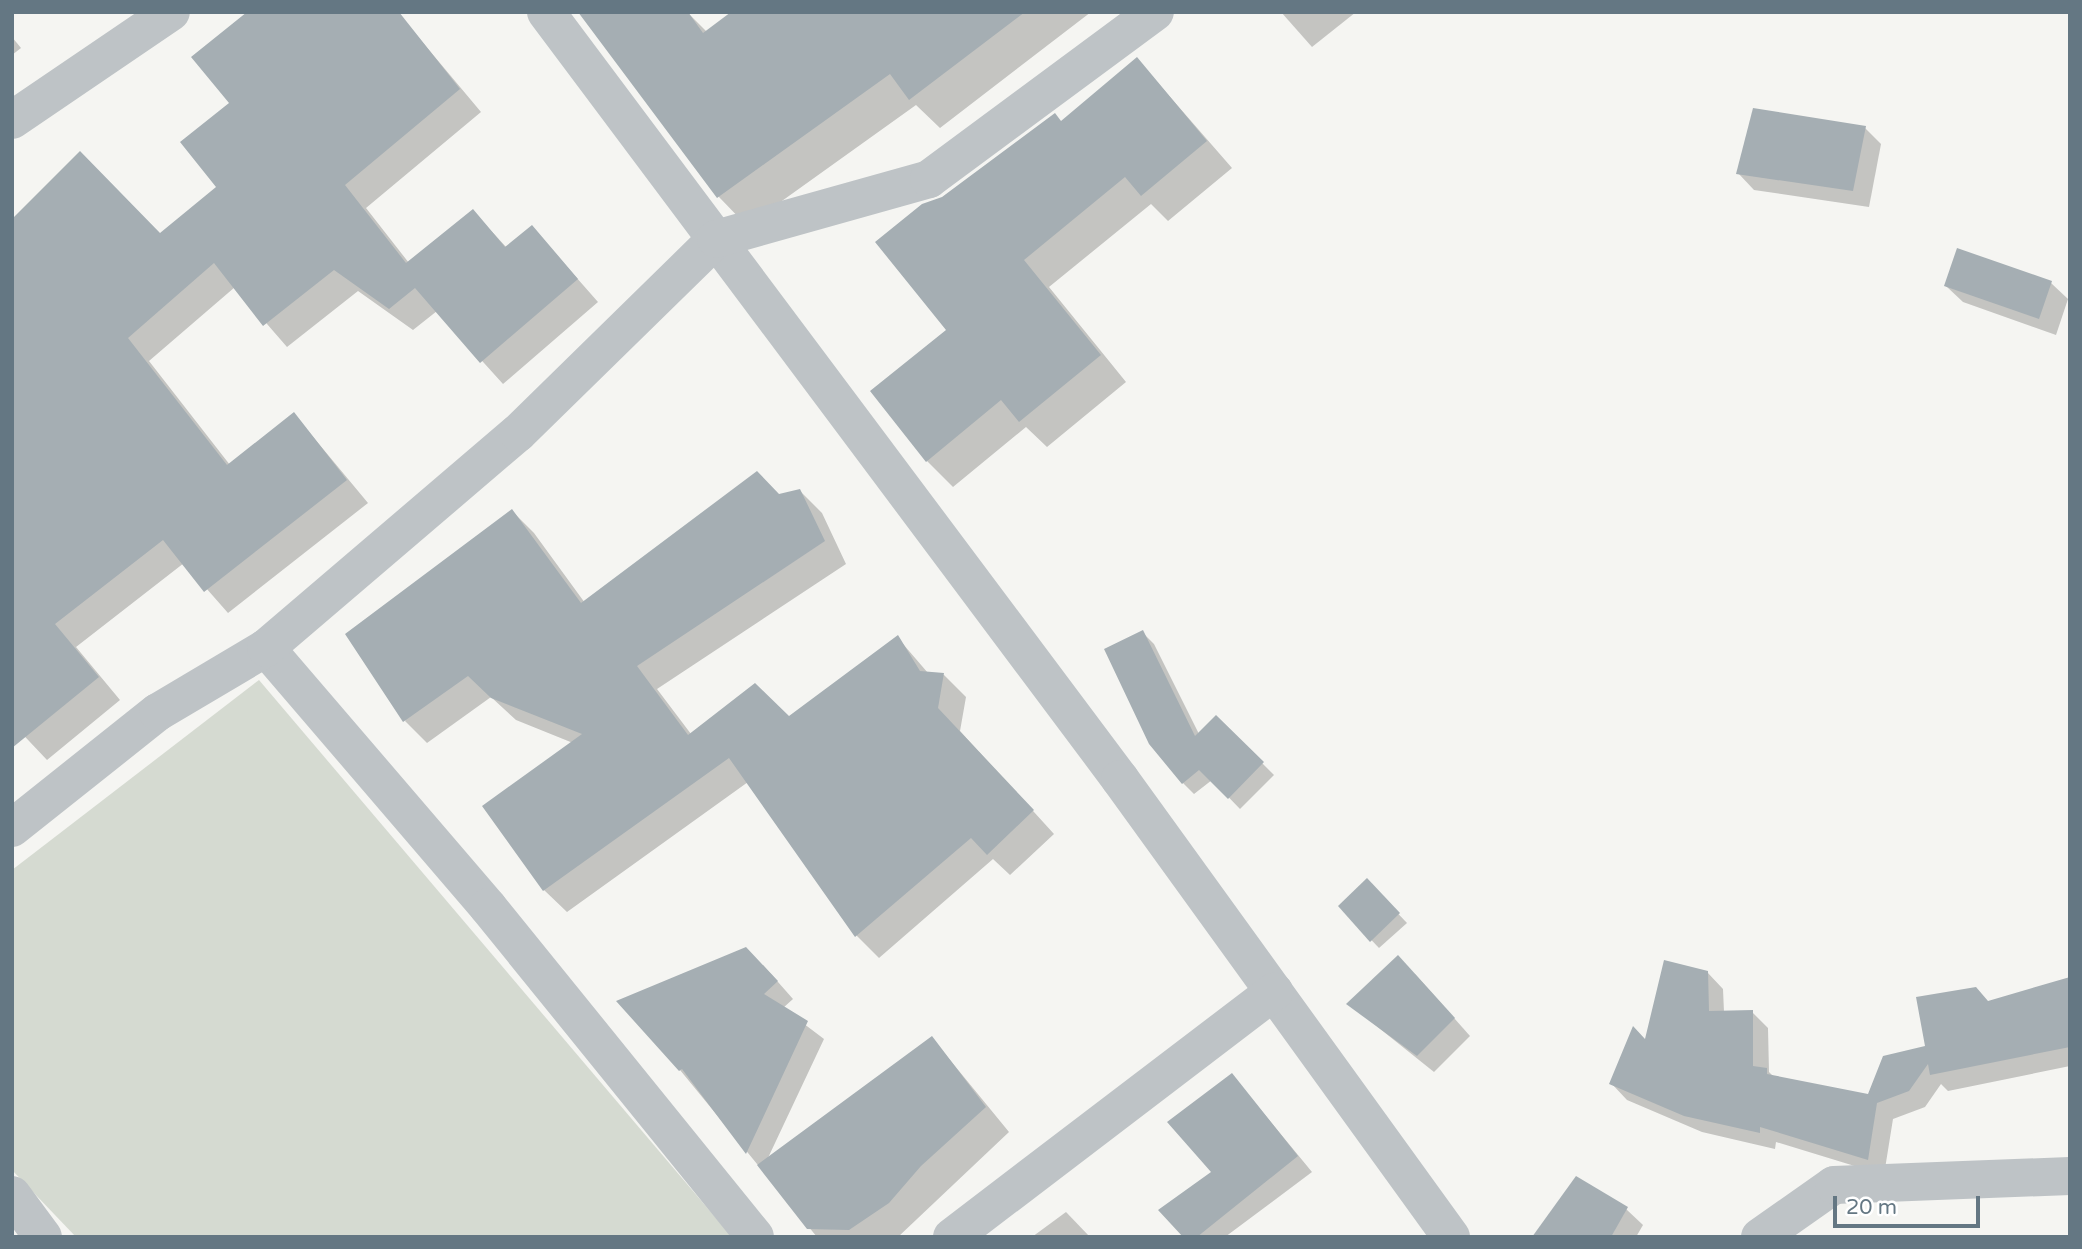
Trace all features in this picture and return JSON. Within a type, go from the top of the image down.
[{"type":"street","points":[[12,120],[171,12]]},
{"type":"street","points":[[546,12],[1274,992],[1451,1237]]},
{"type":"street","points":[[12,828],[158,712],[266,648],[518,433],[716,239],[929,179],[1155,12]]},
{"type":"street","points":[[266,648],[496,917],[755,1237]]},
{"type":"street","points":[[952,1237],[1274,992]]},
{"type":"street","points":[[1760,1237],[1834,1185],[2070,1176]]},
{"type":"street","points":[[12,1195],[43,1237]]},
{"type":"shaded area","points":[[259,680],[732,1237],[76,1237],[12,1170],[12,870]]},
{"type":"building","points":[[247,12],[399,12],[460,89],[345,185],[406,263],[473,209],[505,247],[532,225],[578,279],[480,363],[415,288],[389,309],[334,270],[263,326],[214,263],[128,338],[227,465],[294,412],[347,480],[204,592],[163,540],[55,624],[99,677],[12,748],[12,219],[80,151],[160,233],[216,187],[180,142],[229,103],[191,57]]},
{"type":"building","points":[[578,12],[688,12],[703,33],[731,12],[1025,12],[909,100],[890,74],[717,198]]},
{"type":"building","points":[[1137,57],[1207,141],[1141,196],[1125,177],[1024,260],[1101,355],[1019,422],[1001,400],[926,462],[870,391],[946,330],[875,242],[922,204],[942,197],[1055,113],[1061,121]]},
{"type":"building","points":[[1753,108],[1866,126],[1853,191],[1736,174]]},
{"type":"building","points":[[1957,248],[2052,281],[2039,319],[1944,286]]},
{"type":"building","points":[[757,471],[779,494],[800,489],[825,541],[637,666],[688,735],[755,683],[789,716],[898,635],[920,671],[944,673],[938,708],[1034,810],[987,855],[971,838],[855,937],[729,758],[543,891],[482,806],[582,734],[491,698],[468,676],[403,722],[345,634],[512,509],[581,603]]},
{"type":"building","points":[[1143,630],[1195,736],[1216,715],[1264,762],[1228,799],[1199,770],[1182,784],[1149,744],[1104,649]]},
{"type":"building","points":[[1367,878],[1400,913],[1370,942],[1338,906]]},
{"type":"building","points":[[746,947],[778,981],[764,994],[808,1021],[746,1154],[682,1069],[679,1071],[616,1001]]},
{"type":"building","points":[[1398,955],[1455,1018],[1417,1056],[1346,1004]]},
{"type":"building","points":[[1664,960],[1708,971],[1709,1011],[1753,1010],[1753,1066],[1767,1068],[1767,1074],[1868,1094],[1883,1056],[1925,1046],[1916,997],[1976,987],[1988,1001],[2070,977],[2070,1047],[1930,1075],[1928,1064],[1909,1091],[1877,1103],[1868,1160],[1760,1127],[1760,1133],[1684,1116],[1609,1084],[1633,1026],[1645,1039]]},
{"type":"building","points":[[932,1036],[986,1107],[921,1166],[889,1203],[849,1230],[807,1229],[757,1165]]},
{"type":"building","points":[[1232,1073],[1298,1156],[1197,1237],[1183,1237],[1158,1210],[1211,1172],[1167,1122]]},
{"type":"building","points":[[1576,1176],[1628,1207],[1611,1237],[1532,1237]]}]
